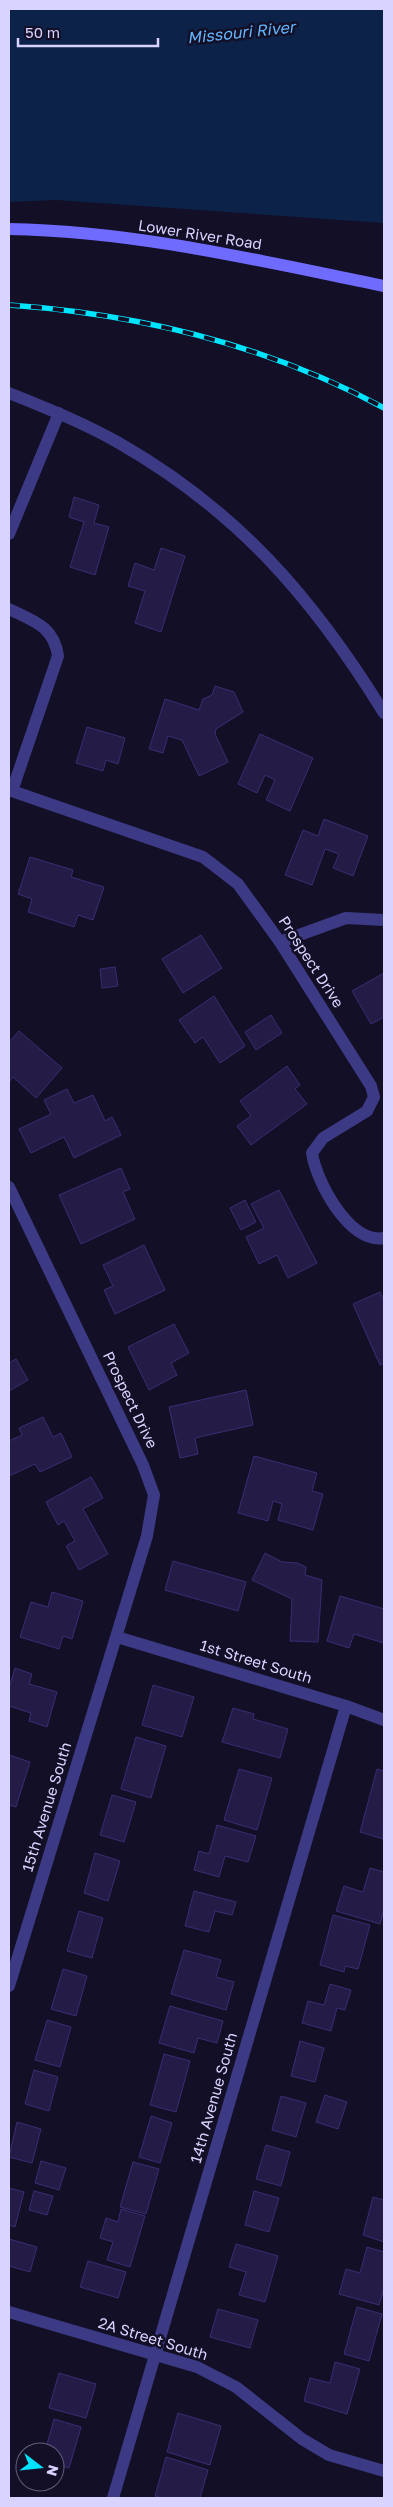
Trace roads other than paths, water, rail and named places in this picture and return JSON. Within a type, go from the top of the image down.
[{"type":"street","name":"Lower River Road","points":[[9,230],[45,230],[207,250],[384,286]]},
{"type":"street","points":[[9,393],[59,413],[119,442],[199,495],[253,542],[298,590],[354,665],[384,713]]},
{"type":"street","points":[[9,534],[59,413]]},
{"type":"street","points":[[9,608],[47,628],[56,643],[58,656],[10,790]]},
{"type":"street","name":"Prospect Drive","points":[[10,790],[203,857],[238,884],[280,942],[371,1086],[374,1097],[367,1111],[323,1138],[312,1153],[314,1170],[344,1220],[360,1232],[377,1239],[384,1238]]},
{"type":"street","points":[[280,942],[346,918],[384,920]]},
{"type":"street","name":"Prospect Drive","points":[[9,1188],[143,1465],[154,1495],[147,1536],[117,1637]]},
{"type":"street","name":"1st Street South","points":[[117,1637],[346,1706],[384,1720]]},
{"type":"street","name":"15th Avenue South","points":[[10,1980],[117,1637]]},
{"type":"street","name":"14th Avenue South","points":[[113,2498],[346,1706]]},
{"type":"street","name":"2A Street South","points":[[9,2312],[197,2367],[236,2387],[302,2439],[329,2455],[384,2471]]},
{"type":"water","name":"Missouri River","points":[[9,9],[384,9],[384,223],[56,200],[9,202]]},
{"type":"railway","points":[[9,305],[58,309],[106,316],[202,337],[295,367],[340,386],[384,408]]}]
